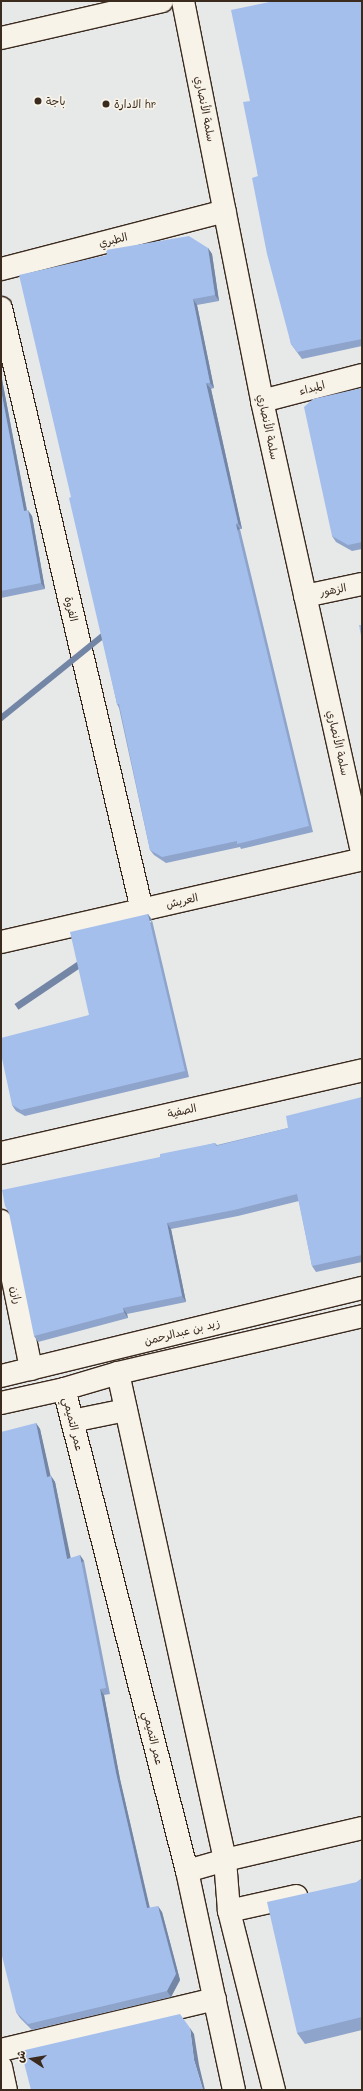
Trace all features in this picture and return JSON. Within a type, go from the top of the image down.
[{"type":"street","points":[[1,38],[162,1]]},
{"type":"street","name":"سلمة الأنصاري","points":[[183,1],[262,401],[362,851]]},
{"type":"street","name":"الطبري","points":[[1,269],[225,211]]},
{"type":"street","name":"الفروة","points":[[1,308],[142,910]]},
{"type":"street","name":"المبداء","points":[[262,401],[362,375]]},
{"type":"street","name":"الزهور","points":[[305,596],[362,584]]},
{"type":"street","name":"العريش","points":[[1,942],[362,859]]},
{"type":"street","name":"الصفية","points":[[1,1153],[362,1070]]},
{"type":"street","name":"رازن","points":[[1,1221],[32,1369]]},
{"type":"street","name":"زيد بن عبدالرحمن","points":[[1,1376],[362,1288]]},
{"type":"street","points":[[1,1403],[64,1389],[118,1373],[362,1316]]},
{"type":"street","points":[[118,1373],[225,1860],[229,1912],[274,2090]]},
{"type":"street","name":"عمر التميمي","points":[[64,1389],[187,1871],[234,2090]]},
{"type":"street","points":[[72,1421],[126,1410]]},
{"type":"street","points":[[187,1871],[225,1860],[362,1828]]},
{"type":"street","points":[[229,1912],[318,1891]]},
{"type":"street","points":[[1,2050],[215,1999]]},
{"type":"street","points":[[1,2067],[6,2090]]},
{"type":"building","points":[[274,1],[362,1],[362,339],[297,352],[291,344],[267,254],[252,178],[258,176],[243,102],[250,101],[231,10]]},
{"type":"building","points":[[189,236],[208,248],[215,295],[193,299],[210,383],[206,383],[238,523],[236,524],[309,826],[237,844],[237,841],[162,857],[150,850],[119,704],[117,704],[69,498],[71,497],[19,275],[107,255],[106,250]]},
{"type":"building","points":[[362,388],[362,542],[348,545],[332,536],[304,407],[313,399]]},
{"type":"building","points":[[1,390],[24,511],[28,510],[41,583],[1,591]]},
{"type":"building","points":[[359,625],[362,625],[362,641]]},
{"type":"building","points":[[148,914],[185,1071],[21,1110],[12,1105],[1,1054],[1,1038],[89,1015],[70,932]]},
{"type":"building","points":[[362,1097],[362,1255],[312,1266],[297,1194],[234,1210],[167,1223],[182,1296],[123,1308],[124,1312],[34,1336],[9,1213],[5,1206],[2,1190],[160,1157],[160,1154],[215,1143],[216,1146],[288,1128],[286,1116]]},
{"type":"building","points":[[36,1423],[47,1477],[51,1476],[67,1559],[80,1555],[106,1688],[100,1689],[116,1773],[147,1908],[158,1906],[176,1974],[167,1991],[28,2024],[16,2012],[1,1952],[1,1432]]},
{"type":"building","points":[[362,1878],[362,2017],[297,2033],[267,1902],[357,1882]]},
{"type":"building","points":[[180,2014],[190,2028],[194,2060],[203,2090],[31,2090],[21,2051]]},
{"type":"place","name":"باجة","points":[[38,101]]},
{"type":"place","name":"الادارة hr","points":[[106,104]]}]
